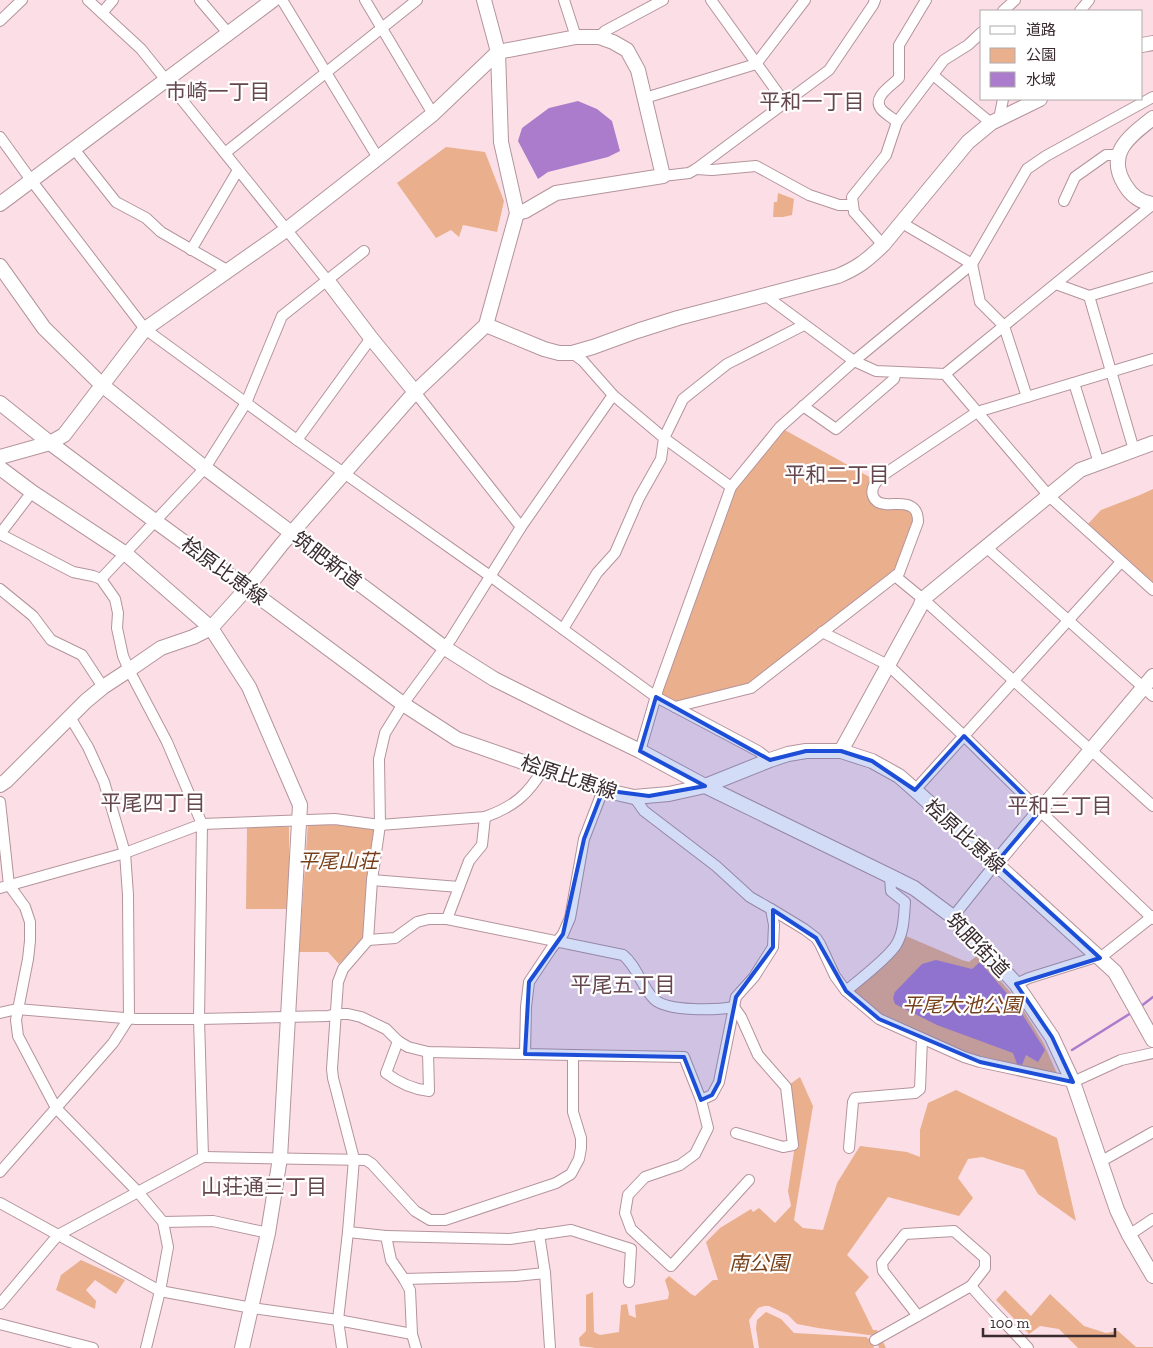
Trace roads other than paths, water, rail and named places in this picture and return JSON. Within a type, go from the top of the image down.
[{"type":"street","points":[[0,21],[22,0]]},
{"type":"street","points":[[88,0],[142,49],[521,527]]},
{"type":"street","points":[[102,13],[113,0]]},
{"type":"street","points":[[200,0],[228,33]]},
{"type":"street","points":[[0,204],[273,0]]},
{"type":"street","points":[[282,0],[378,158]]},
{"type":"street","points":[[365,0],[433,114]]},
{"type":"street","points":[[225,153],[417,0]]},
{"type":"street","points":[[0,785],[86,701],[103,687],[160,648],[193,637],[211,628],[415,392],[486,325],[517,213],[501,142],[498,52],[484,0]]},
{"type":"street","points":[[564,0],[576,37]]},
{"type":"street","points":[[599,37],[605,31],[663,0]]},
{"type":"street","points":[[711,0],[785,103]]},
{"type":"street","points":[[645,98],[756,64],[806,0]]},
{"type":"street","points":[[897,122],[882,110],[878,102],[881,95],[899,78],[899,45],[926,0]]},
{"type":"street","points":[[1004,10],[1015,0]]},
{"type":"street","points":[[517,213],[525,211],[556,193],[689,173],[696,169],[829,70],[872,2]]},
{"type":"street","points":[[883,245],[854,212],[852,197],[886,155],[897,122],[944,60],[968,45],[980,34]]},
{"type":"street","points":[[0,456],[50,443],[64,435],[145,329],[286,230],[378,158],[433,114],[498,52],[576,37],[599,37],[627,50],[638,70],[663,176]]},
{"type":"street","points":[[933,75],[995,121]]},
{"type":"street","points":[[640,751],[656,697],[731,486],[780,427],[854,362],[972,264],[1027,169],[1046,156],[1153,97]]},
{"type":"street","points":[[995,121],[1003,100]]},
{"type":"street","points":[[486,325],[544,349],[559,353],[572,353],[678,318],[838,276],[856,268],[883,245],[968,142],[995,121],[1038,100]]},
{"type":"street","points":[[1152,205],[1143,202],[1129,192],[1120,178],[1118,154],[1128,137],[1153,118]]},
{"type":"street","points":[[0,137],[145,329],[343,474],[490,576],[656,697],[758,751],[770,760]]},
{"type":"street","points":[[74,149],[116,202],[146,218],[161,232],[228,270]]},
{"type":"street","points":[[1064,201],[1075,177],[1106,155],[1118,154]]},
{"type":"street","points":[[696,169],[712,170],[756,166],[810,195],[839,205],[853,205]]},
{"type":"street","points":[[191,250],[238,170]]},
{"type":"street","points":[[766,296],[854,362],[876,371],[945,374],[1152,205]]},
{"type":"street","points":[[902,223],[972,264],[980,302],[1004,326],[1027,397]]},
{"type":"street","points":[[102,579],[205,468],[246,403],[282,316],[364,251]]},
{"type":"street","name":"筑肥新道","points":[[0,266],[44,328],[102,385],[205,468],[445,648],[494,680],[640,751],[705,786]]},
{"type":"street","points":[[1056,284],[1089,296],[1153,278]]},
{"type":"street","points":[[1089,296],[1134,450]]},
{"type":"street","points":[[563,629],[597,573],[614,553],[639,498],[661,459],[664,438],[683,399],[727,364],[804,325]]},
{"type":"street","points":[[296,440],[371,338]]},
{"type":"street","points":[[572,353],[583,361],[613,395],[664,438],[731,486]]},
{"type":"street","points":[[675,708],[750,688],[899,573],[918,522],[918,516],[916,510],[908,504],[876,502],[872,494],[873,488],[877,481],[889,471],[977,412],[1153,359]]},
{"type":"street","points":[[803,406],[836,429],[894,379],[896,372]]},
{"type":"street","points":[[945,374],[1049,496],[1153,590]]},
{"type":"street","points":[[1074,383],[1099,463]]},
{"type":"street","points":[[342,1348],[338,1320],[354,1158],[332,1069],[338,982],[343,969],[368,940],[372,880],[380,825],[378,759],[385,733],[403,704],[445,648],[521,527],[613,395]]},
{"type":"street","name":"桧原比恵線","points":[[0,403],[50,443],[403,704],[457,739],[603,790],[634,797],[669,794],[705,786],[770,760],[806,751],[841,752],[872,760],[899,776],[1115,972],[1153,1040]]},
{"type":"street","points":[[841,752],[923,599],[1080,470],[1153,444]]},
{"type":"street","points":[[0,468],[32,492],[126,554],[211,628],[248,687],[300,805],[280,1158],[268,1233],[242,1348]]},
{"type":"street","points":[[32,492],[0,534],[73,572],[102,579],[115,599],[118,613],[117,628],[123,656],[167,742],[202,824],[199,1019],[202,1157]]},
{"type":"street","points":[[986,547],[1148,691]]},
{"type":"street","points":[[915,790],[1121,562]]},
{"type":"street","points":[[895,576],[1153,806]]},
{"type":"street","points":[[0,589],[33,616],[52,640],[82,654],[103,687]]},
{"type":"street","points":[[822,632],[888,665],[1152,918]]},
{"type":"street","points":[[953,917],[1091,750],[1148,691],[1153,676]]},
{"type":"street","points":[[0,1172],[113,1043],[129,1018],[128,895],[125,853],[104,782],[88,747],[70,717]]},
{"type":"street","points":[[5,887],[125,853],[202,824],[335,819],[380,825],[485,817],[513,804],[525,793],[543,769]]},
{"type":"street","name":"筑肥街道","points":[[705,786],[914,888],[953,917],[979,943],[1016,984],[1052,1037],[1073,1082],[1117,1210],[1153,1276]]},
{"type":"street","points":[[525,1054],[526,1007],[529,982],[563,934],[570,918],[584,839],[603,790]]},
{"type":"street","points":[[634,797],[644,811],[716,866],[750,897],[804,928],[816,938],[835,976],[846,991],[879,1019],[964,1057],[1073,1082],[1121,1060],[1153,1053]]},
{"type":"street","points":[[0,802],[5,887],[24,907],[30,922],[28,959],[17,1010],[18,1036],[56,1108],[138,1192],[163,1222],[168,1247],[160,1291],[146,1348]]},
{"type":"street","points":[[447,919],[469,861],[482,846],[485,817]]},
{"type":"street","points":[[846,991],[888,954],[896,945],[901,934],[905,902],[891,890],[890,876]]},
{"type":"street","points":[[372,880],[459,887]]},
{"type":"street","points":[[701,1100],[712,1095],[719,1082],[736,998],[754,977],[774,947],[774,925],[771,909]]},
{"type":"street","name":"筑肥街道","points":[[1016,984],[1028,978],[1093,958],[1100,958],[1152,918]]},
{"type":"street","points":[[368,940],[395,938],[417,922],[429,919],[447,919],[622,955],[629,960],[654,1000],[661,1005],[705,1009],[734,1007]]},
{"type":"street","points":[[734,1007],[741,1017],[758,1055],[786,1088],[793,1145],[783,1148],[736,1133]]},
{"type":"street","points":[[0,1013],[17,1010],[129,1018],[199,1019],[348,1014],[361,1017],[386,1029],[398,1041],[408,1047],[428,1052],[684,1057],[701,1100],[708,1128],[695,1154],[680,1165],[645,1177],[628,1195],[625,1213],[631,1230],[671,1266],[749,1180]]},
{"type":"street","points":[[849,1148],[853,1102],[855,1098],[915,1093],[920,1089],[922,1039]]},
{"type":"street","points":[[398,1041],[386,1073],[398,1082],[428,1091],[428,1052]]},
{"type":"street","points":[[0,1304],[58,1235],[202,1157],[354,1158],[366,1160],[372,1164],[415,1211],[430,1220],[445,1220],[556,1183],[570,1174],[579,1159],[581,1148],[581,1138],[573,1112],[573,1055]]},
{"type":"street","points":[[1100,1162],[1153,1132]]},
{"type":"street","points":[[0,1204],[160,1291],[412,1334]]},
{"type":"street","points":[[1129,1235],[1153,1219]]},
{"type":"street","points":[[163,1222],[213,1221],[268,1233]]},
{"type":"street","points":[[348,1232],[386,1236],[510,1240],[571,1230],[631,1249],[629,1282]]},
{"type":"street","points":[[875,1340],[972,1286],[985,1268],[985,1258],[954,1230],[904,1234],[882,1263],[883,1271],[918,1316]]},
{"type":"street","points":[[540,1234],[545,1273],[550,1348]]},
{"type":"street","points":[[386,1236],[391,1260],[410,1290],[412,1334],[416,1348]]},
{"type":"street","points":[[404,1279],[516,1276],[545,1273]]},
{"type":"street","points":[[972,1286],[988,1307],[1008,1325],[1028,1348]]},
{"type":"street","points":[[0,1324],[93,1348]]},
{"type":"water","points":[[578,101],[597,109],[612,121],[620,151],[608,157],[548,172],[538,179],[518,141],[522,128],[549,108]]},
{"type":"water","points":[[936,960],[972,969],[980,962],[1015,1003],[1045,1050],[1038,1062],[1026,1055],[1022,1065],[1017,1064],[1013,1053],[937,1025],[895,1004],[893,998],[895,992],[922,964]]},
{"type":"waterway","points":[[1140,1007],[1153,997]]},
{"type":"waterway","points":[[1072,1050],[1131,1013]]},
{"type":"district","name":"市崎一丁目","points":[[218,91]]},
{"type":"district","name":"平和一丁目","points":[[812,101]]},
{"type":"district","name":"平和二丁目","points":[[837,474]]},
{"type":"district","name":"平尾四丁目","points":[[153,802]]},
{"type":"district","name":"平和三丁目","points":[[1060,805]]},
{"type":"district","name":"平尾五丁目","points":[[623,984]]},
{"type":"district","name":"山荘通三丁目","points":[[264,1186]]},
{"type":"park label","name":"平尾山荘","points":[[338,861]]},
{"type":"park label","name":"平尾大池公園","points":[[962,1005]]},
{"type":"park label","name":"南公園","points":[[759,1263]]}]
